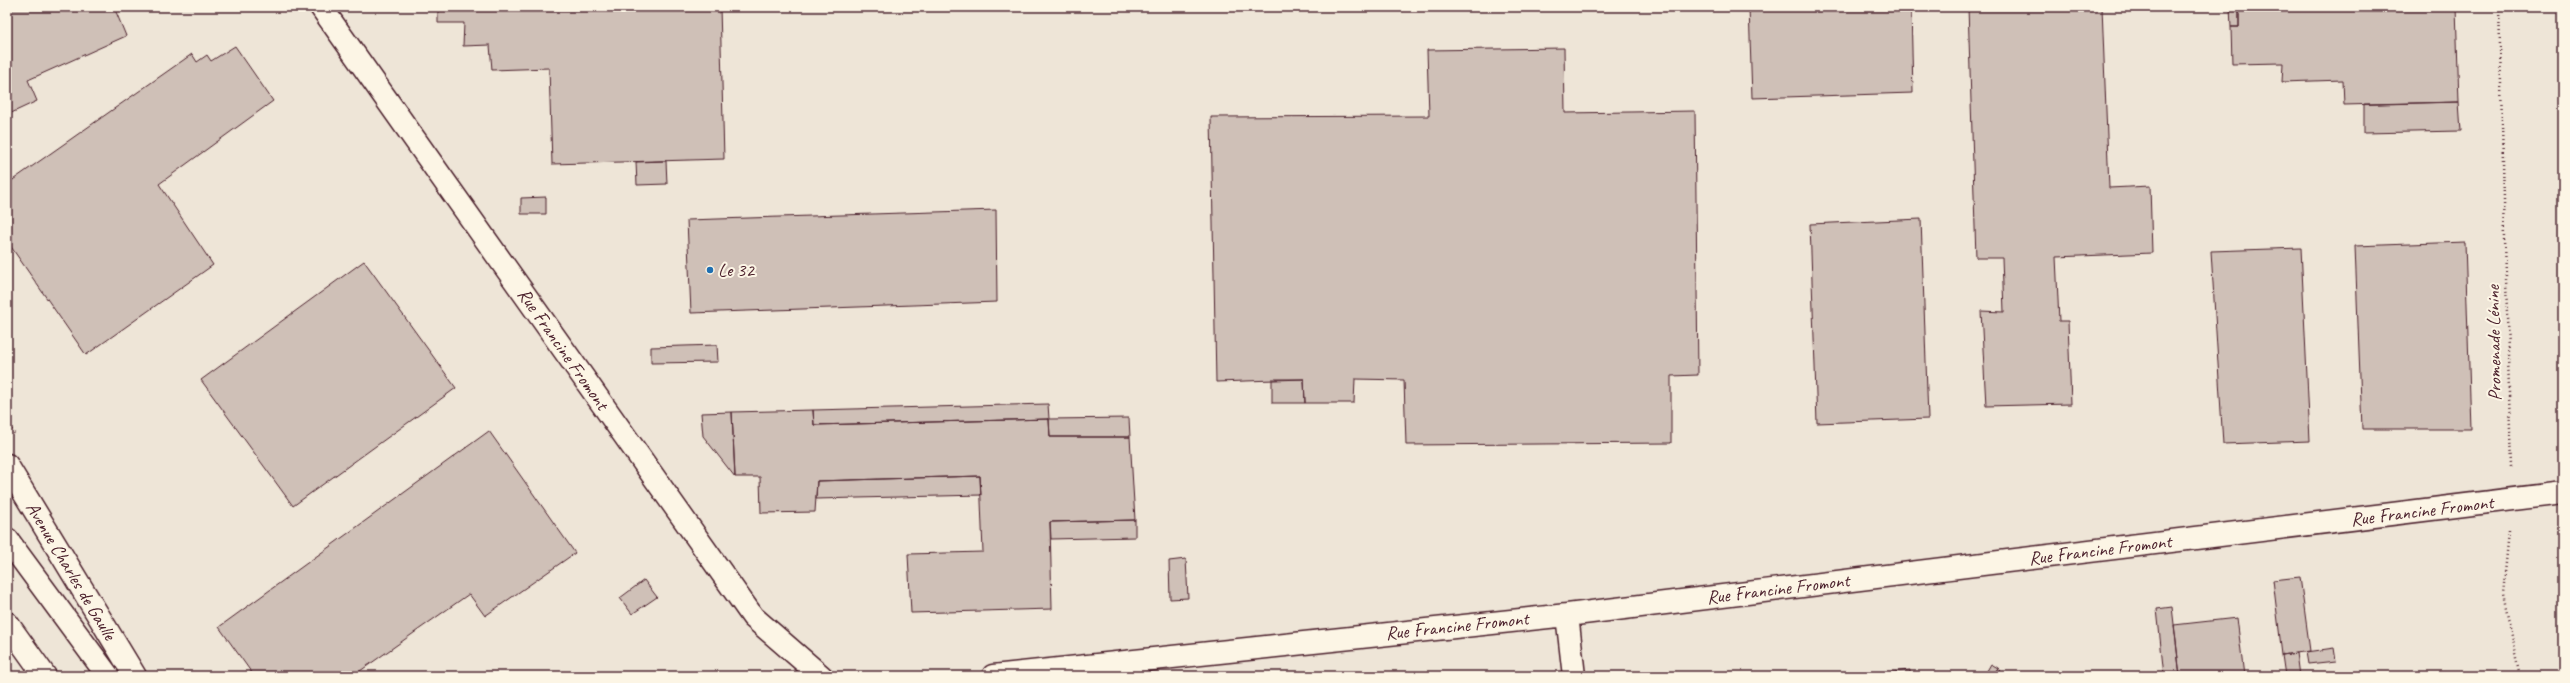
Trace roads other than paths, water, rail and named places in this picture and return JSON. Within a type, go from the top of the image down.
[{"type":"street","name":"Rue Francine Fromont","points":[[322,7],[753,617],[820,676]]},
{"type":"street","name":"Avenue Charles de Gaulle","points":[[7,465],[135,676]]},
{"type":"street","name":"Rue Francine Fromont","points":[[993,676],[1567,615],[2563,493]]},
{"type":"street","name":"Avenue Charles de Gaulle","points":[[7,539],[76,635],[108,676]]},
{"type":"street","points":[[1567,615],[1574,676]]},
{"type":"street","points":[[7,623],[45,676]]},
{"type":"place","name":"Le 32","points":[[710,270]]}]
